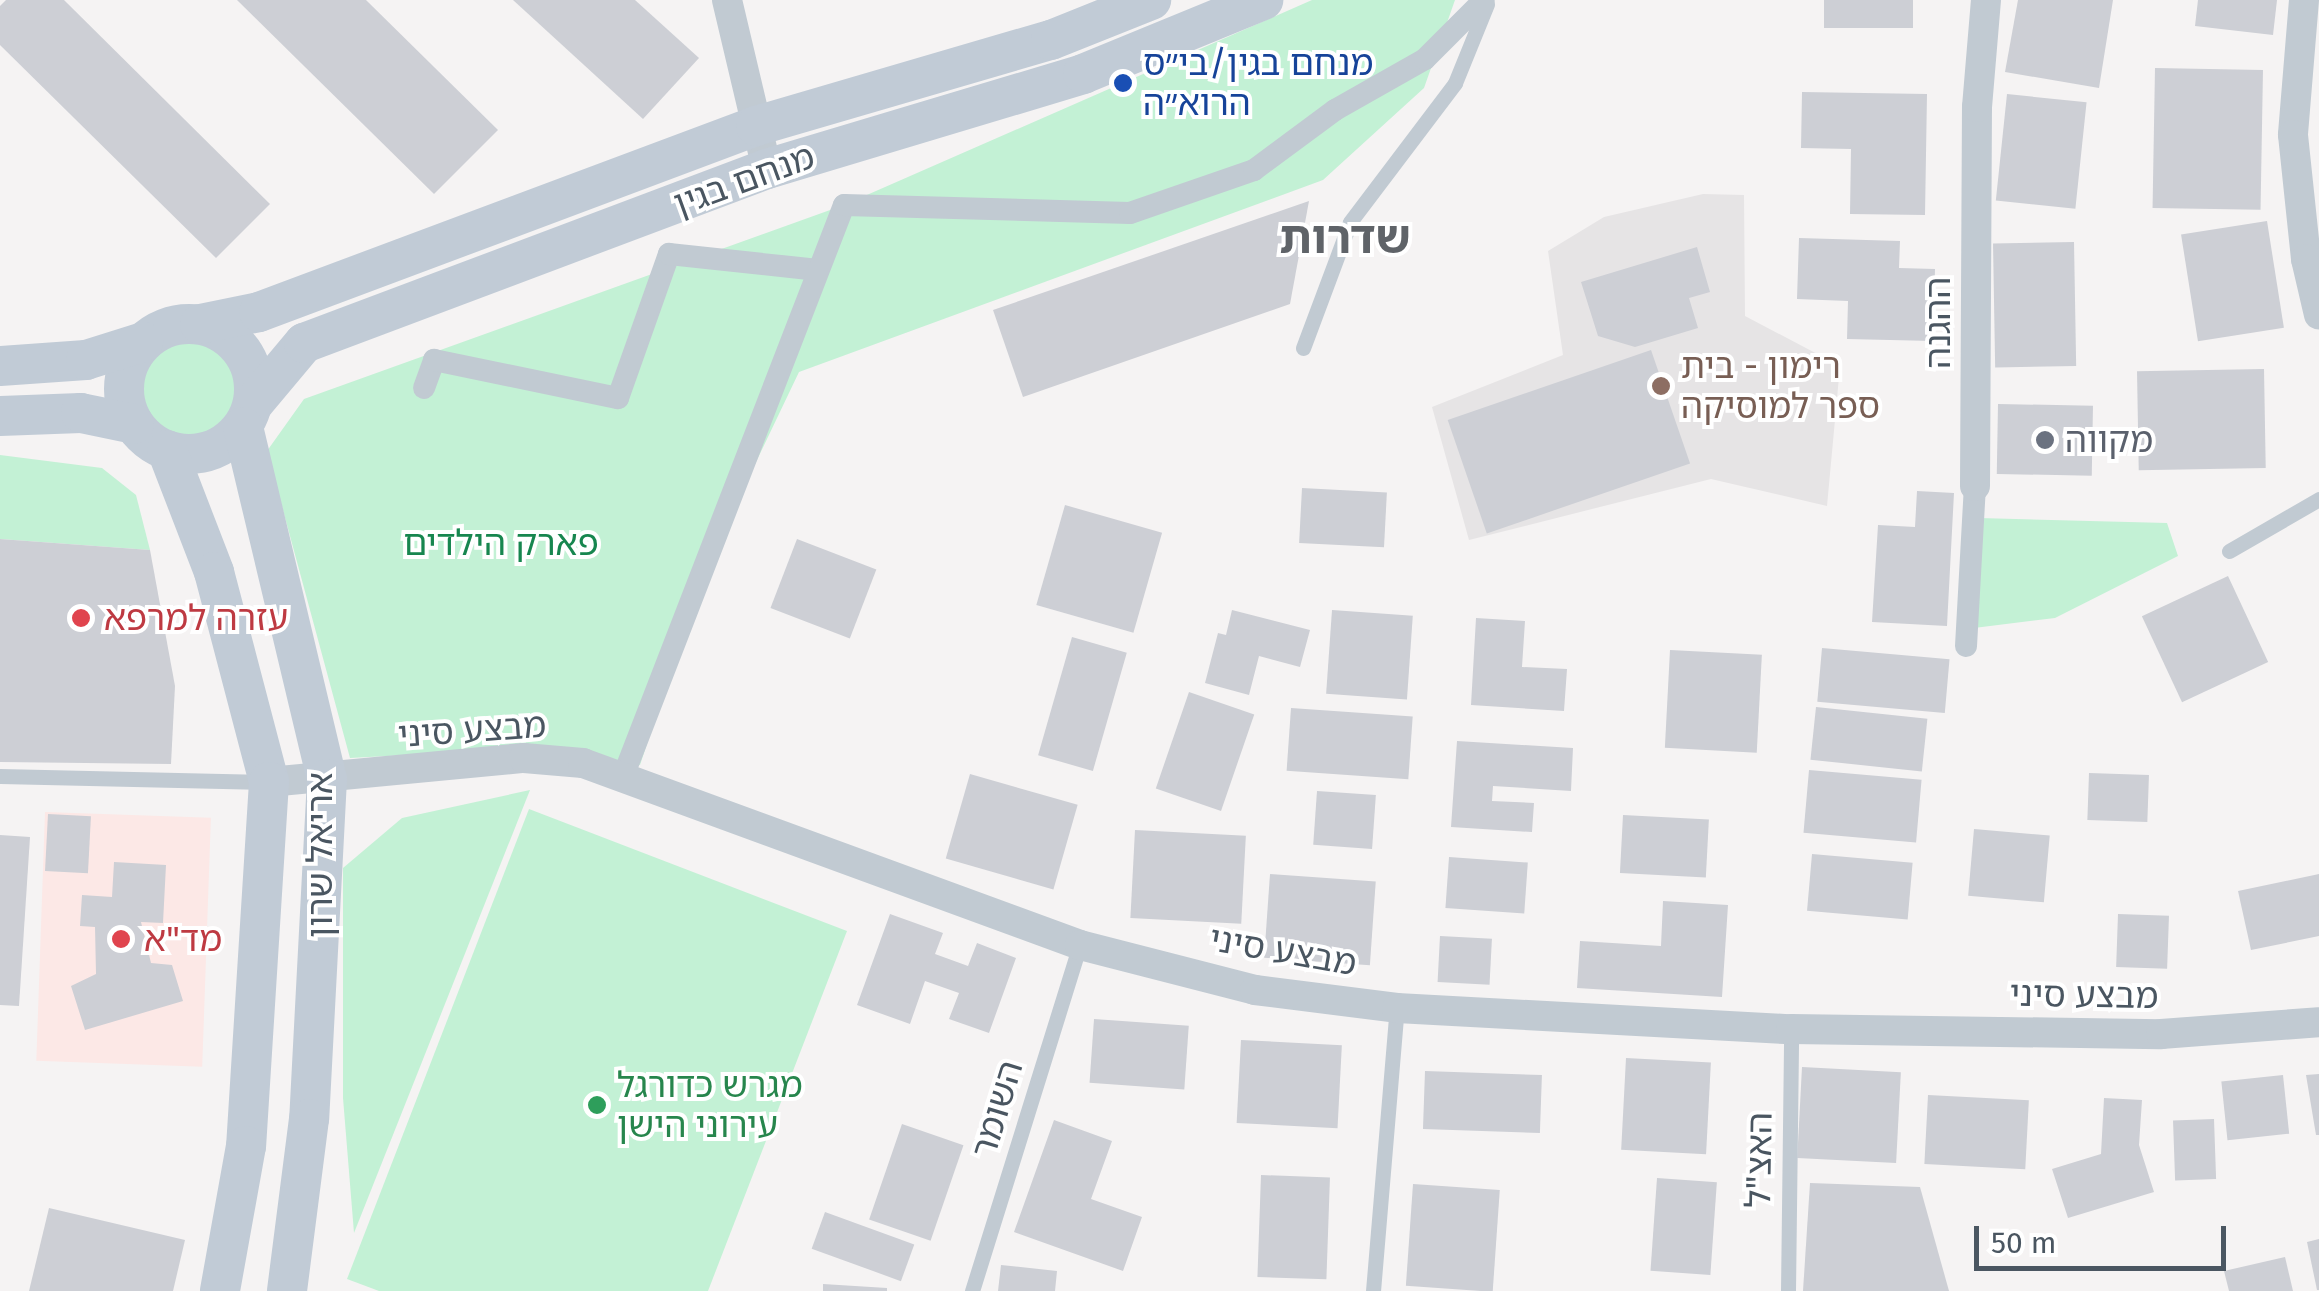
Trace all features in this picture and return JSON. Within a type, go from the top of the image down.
[{"type":"main road","name":"מנחם בגין","points":[[200,324],[259,312],[756,126],[1051,40],[1151,0]]},
{"type":"main road","name":"מנחם בגין","points":[[248,415],[304,343],[767,169],[1083,74],[1263,0]]},
{"type":"main road","points":[[0,366],[86,360],[143,342],[166,328],[200,324],[229,335],[243,350],[254,384],[248,415],[209,451],[167,450],[134,424],[81,413],[0,416]]},
{"type":"main road","points":[[134,424],[124,378],[143,342]]},
{"type":"main road","name":"אריאל שרון","points":[[248,415],[328,779],[310,1101],[287,1291]]},
{"type":"main road","name":"אריאל שרון","points":[[167,450],[214,572],[269,782],[246,1146],[220,1291]]},
{"type":"street","points":[[727,0],[767,169]]},
{"type":"street","points":[[624,774],[844,204],[1130,214],[1254,170],[1335,110],[1425,59],[1486,0]]},
{"type":"street","name":"ההגנה","points":[[1966,646],[1975,486],[1977,107],[1986,0]]},
{"type":"street","points":[[2304,0],[2292,136],[2306,260],[2319,315]]},
{"type":"street","points":[[424,388],[434,360],[618,398],[668,254],[818,270]]},
{"type":"street","name":"מבצע סיני","points":[[269,782],[524,758],[624,774],[896,883],[1080,945],[1255,990],[1397,1008],[1790,1029],[2161,1034],[2319,1022]]},
{"type":"lane","points":[[1303,348],[1350,222],[1455,83],[1486,0]]},
{"type":"lane","points":[[2229,551],[2319,499]]},
{"type":"lane","points":[[0,776],[269,782]]},
{"type":"lane","name":"השומר","points":[[972,1291],[1080,945]]},
{"type":"lane","points":[[1373,1291],[1397,1008]]},
{"type":"lane","name":"האצ\"ל","points":[[1788,1291],[1790,1029]]},
{"type":"shaded area","name":"רימון - בית ספר למוסיקה","points":[[1703,194],[1744,195],[1745,316],[1840,366],[1827,506],[1711,479],[1469,540],[1432,407],[1563,355],[1548,251],[1604,217]]},
{"type":"shaded area","name":"מד\"א","points":[[45,812],[211,818],[202,1067],[36,1061]]},
{"type":"green space","name":"פארק הילדים","points":[[1312,0],[1455,0],[1424,88],[1323,180],[799,372],[704,571],[640,765],[536,748],[350,758],[267,451],[304,399],[844,205]]},
{"type":"green space","points":[[191,342],[211,346],[228,357],[239,374],[243,394],[239,414],[228,431],[211,442],[191,446],[171,442],[154,431],[143,414],[139,394],[143,374],[154,357],[171,346]]},
{"type":"green space","points":[[0,455],[102,468],[136,495],[150,550],[0,539]]},
{"type":"green space","points":[[1979,518],[2167,523],[2178,556],[2055,618],[1974,628]]},
{"type":"green space","points":[[530,790],[354,1233],[343,1098],[343,868],[402,818]]},
{"type":"green space","name":"מגרש כדורגל עירוני הישן","points":[[529,809],[847,931],[708,1291],[379,1291],[347,1279]]},
{"type":"building","points":[[6,0],[64,0],[270,204],[216,258],[0,45],[0,6]]},
{"type":"building","points":[[237,0],[366,0],[498,130],[434,194]]},
{"type":"building","points":[[513,0],[635,0],[699,58],[643,119]]},
{"type":"building","points":[[1824,0],[1913,0],[1913,28],[1824,28]]},
{"type":"building","points":[[2018,0],[2113,0],[2099,88],[2005,72]]},
{"type":"building","points":[[2198,0],[2277,0],[2273,35],[2195,26]]},
{"type":"building","points":[[2155,68],[2263,70],[2261,210],[2153,208]]},
{"type":"building","points":[[1802,92],[1927,94],[1925,215],[1850,214],[1851,149],[1801,148]]},
{"type":"building","points":[[2007,94],[2087,102],[2075,209],[1996,200]]},
{"type":"building","points":[[1309,201],[1290,304],[1023,397],[993,310]]},
{"type":"building","points":[[2267,221],[2284,328],[2198,341],[2181,235]]},
{"type":"building","points":[[1799,238],[1900,241],[1899,268],[1935,269],[1933,341],[1847,339],[1848,301],[1797,299]]},
{"type":"building","points":[[2074,242],[2076,366],[1995,367],[1993,243]]},
{"type":"building","points":[[1697,247],[1710,292],[1689,298],[1698,328],[1635,347],[1598,336],[1581,282]]},
{"type":"building","points":[[1651,350],[1690,463],[1487,533],[1448,420]]},
{"type":"building","points":[[2264,369],[2266,468],[2139,470],[2137,371]]},
{"type":"building","name":"מקווה","points":[[1998,404],[2093,406],[2092,476],[1997,474]]},
{"type":"building","points":[[1302,488],[1387,492],[1384,547],[1299,543]]},
{"type":"building","points":[[1917,491],[1954,493],[1947,626],[1872,622],[1878,525],[1915,527]]},
{"type":"building","points":[[1065,505],[1162,533],[1133,633],[1036,605]]},
{"type":"building","name":"עזרה למרפא","points":[[0,539],[150,550],[175,686],[171,764],[0,762]]},
{"type":"building","points":[[797,539],[876,569],[850,639],[770,608]]},
{"type":"building","points":[[2228,576],[2268,662],[2182,702],[2142,616]]},
{"type":"building","points":[[1232,610],[1310,630],[1300,667],[1259,656],[1249,695],[1205,683],[1218,633],[1226,635]]},
{"type":"building","points":[[1332,610],[1413,616],[1407,699],[1326,694]]},
{"type":"building","points":[[1476,618],[1525,621],[1522,667],[1567,669],[1564,711],[1471,705]]},
{"type":"building","points":[[1072,637],[1127,653],[1093,771],[1038,755]]},
{"type":"building","points":[[1822,648],[1950,659],[1945,713],[1817,702]]},
{"type":"building","points":[[1670,650],[1762,655],[1757,753],[1665,748]]},
{"type":"building","points":[[1189,692],[1254,714],[1221,811],[1156,788]]},
{"type":"building","points":[[1816,707],[1927,719],[1922,771],[1810,760]]},
{"type":"building","points":[[1291,708],[1413,717],[1408,779],[1287,771]]},
{"type":"building","points":[[1457,741],[1573,748],[1571,791],[1493,786],[1492,801],[1534,803],[1532,832],[1451,827]]},
{"type":"building","points":[[1809,770],[1922,780],[1916,843],[1804,833]]},
{"type":"building","points":[[2089,773],[2149,775],[2147,822],[2087,820]]},
{"type":"building","points":[[970,774],[1078,805],[1053,889],[946,859]]},
{"type":"building","points":[[1317,791],[1376,795],[1372,849],[1313,845]]},
{"type":"building","points":[[48,814],[91,816],[88,873],[45,871]]},
{"type":"building","points":[[1623,815],[1709,820],[1706,877],[1620,873]]},
{"type":"building","points":[[1974,829],[2050,836],[2044,902],[1968,896]]},
{"type":"building","points":[[1135,830],[1246,836],[1241,924],[1130,918]]},
{"type":"building","points":[[0,835],[30,837],[19,1006],[0,1005]]},
{"type":"building","points":[[1812,854],[1913,863],[1908,920],[1807,911]]},
{"type":"building","points":[[1449,857],[1528,863],[1524,913],[1445,908]]},
{"type":"building","points":[[114,862],[166,865],[163,923],[141,922],[151,963],[172,965],[183,1001],[85,1030],[71,986],[96,974],[95,927],[80,926],[82,895],[112,897]]},
{"type":"building","points":[[1270,874],[1376,881],[1370,965],[1264,958]]},
{"type":"building","points":[[2319,874],[2319,936],[2251,950],[2238,891]]},
{"type":"building","points":[[1663,901],[1728,905],[1722,997],[1577,988],[1580,941],[1661,946]]},
{"type":"building","points":[[890,914],[943,933],[935,954],[968,966],[977,943],[1016,958],[989,1033],[949,1019],[959,993],[925,981],[910,1024],[857,1005]]},
{"type":"building","points":[[2118,914],[2169,916],[2167,969],[2116,967]]},
{"type":"building","points":[[1440,936],[1492,939],[1490,985],[1438,982]]},
{"type":"building","points":[[1094,1019],[1189,1026],[1184,1089],[1090,1083]]},
{"type":"building","points":[[1241,1040],[1342,1045],[1338,1128],[1237,1123]]},
{"type":"building","points":[[1626,1058],[1711,1062],[1706,1154],[1621,1150]]},
{"type":"building","points":[[1802,1067],[1901,1072],[1896,1163],[1797,1158]]},
{"type":"building","points":[[1425,1071],[1542,1075],[1540,1133],[1423,1129]]},
{"type":"building","points":[[2319,1074],[2319,1135],[2316,1135],[2306,1075]]},
{"type":"building","points":[[2283,1075],[2289,1134],[2228,1140],[2221,1081]]},
{"type":"building","points":[[1928,1095],[2029,1100],[2025,1169],[1924,1164]]},
{"type":"building","points":[[2104,1098],[2142,1100],[2139,1145],[2154,1192],[2068,1218],[2052,1169],[2101,1154]]},
{"type":"building","points":[[2214,1119],[2216,1179],[2175,1180],[2173,1120]]},
{"type":"building","points":[[1054,1120],[1112,1141],[1091,1199],[1142,1217],[1123,1271],[1014,1232]]},
{"type":"building","points":[[902,1124],[963,1145],[931,1241],[869,1219]]},
{"type":"building","points":[[1261,1175],[1330,1177],[1326,1279],[1257,1277]]},
{"type":"building","points":[[1657,1178],[1717,1182],[1710,1275],[1651,1271]]},
{"type":"building","points":[[1810,1183],[1920,1187],[1949,1291],[1803,1291]]},
{"type":"building","points":[[1413,1184],[1500,1190],[1493,1291],[1406,1286]]},
{"type":"building","points":[[49,1208],[185,1240],[173,1291],[29,1291]]},
{"type":"building","points":[[825,1212],[914,1244],[901,1281],[812,1249]]},
{"type":"building","points":[[2319,1239],[2319,1290],[2317,1290],[2307,1242]]},
{"type":"building","points":[[2285,1257],[2293,1291],[2229,1291],[2224,1271]]},
{"type":"building","points":[[1001,1265],[1057,1271],[1055,1291],[998,1291]]},
{"type":"building","points":[[823,1284],[887,1288],[887,1291],[823,1291]]},
{"type":"place","name":"מנחם בגין/בי״ס הרוא״ה","points":[[1123,83]]},
{"type":"place","name":"רימון - בית ספר למוסיקה","points":[[1661,386]]},
{"type":"place","name":"מקווה","points":[[2045,440]]},
{"type":"place","name":"עזרה למרפא","points":[[81,618]]},
{"type":"place","name":"מד\"א","points":[[121,939]]},
{"type":"place","name":"מגרש כדורגל עירוני הישן","points":[[597,1105]]},
{"type":"district","name":"שדרות","points":[[1345,239]]}]
